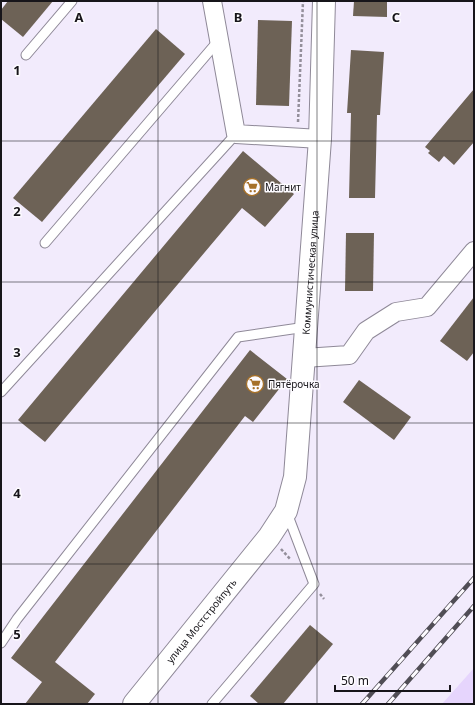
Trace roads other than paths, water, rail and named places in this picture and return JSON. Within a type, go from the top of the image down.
[{"type":"street","points":[[212,1],[236,134],[320,139]]},
{"type":"street","name":"Коммунистическая улица","points":[[270,537],[286,512],[295,477],[320,139],[324,1]]},
{"type":"street","points":[[304,358],[349,355],[366,331],[396,312],[427,307],[474,251]]},
{"type":"street","name":"улица Мостстройпуть","points":[[134,704],[270,537]]},
{"type":"lane","points":[[26,55],[72,1]]},
{"type":"lane","points":[[45,243],[219,39]]},
{"type":"lane","points":[[1,392],[236,134]]},
{"type":"lane","points":[[1,643],[17,619],[238,337],[306,327]]},
{"type":"lane","points":[[212,704],[314,584],[286,512]]},
{"type":"railway","points":[[362,704],[474,578]]},
{"type":"railway","points":[[388,704],[474,606]]},
{"type":"place","name":"Магнит","points":[[252,187]]},
{"type":"place","name":"Пятёрочка","points":[[255,384]]}]
